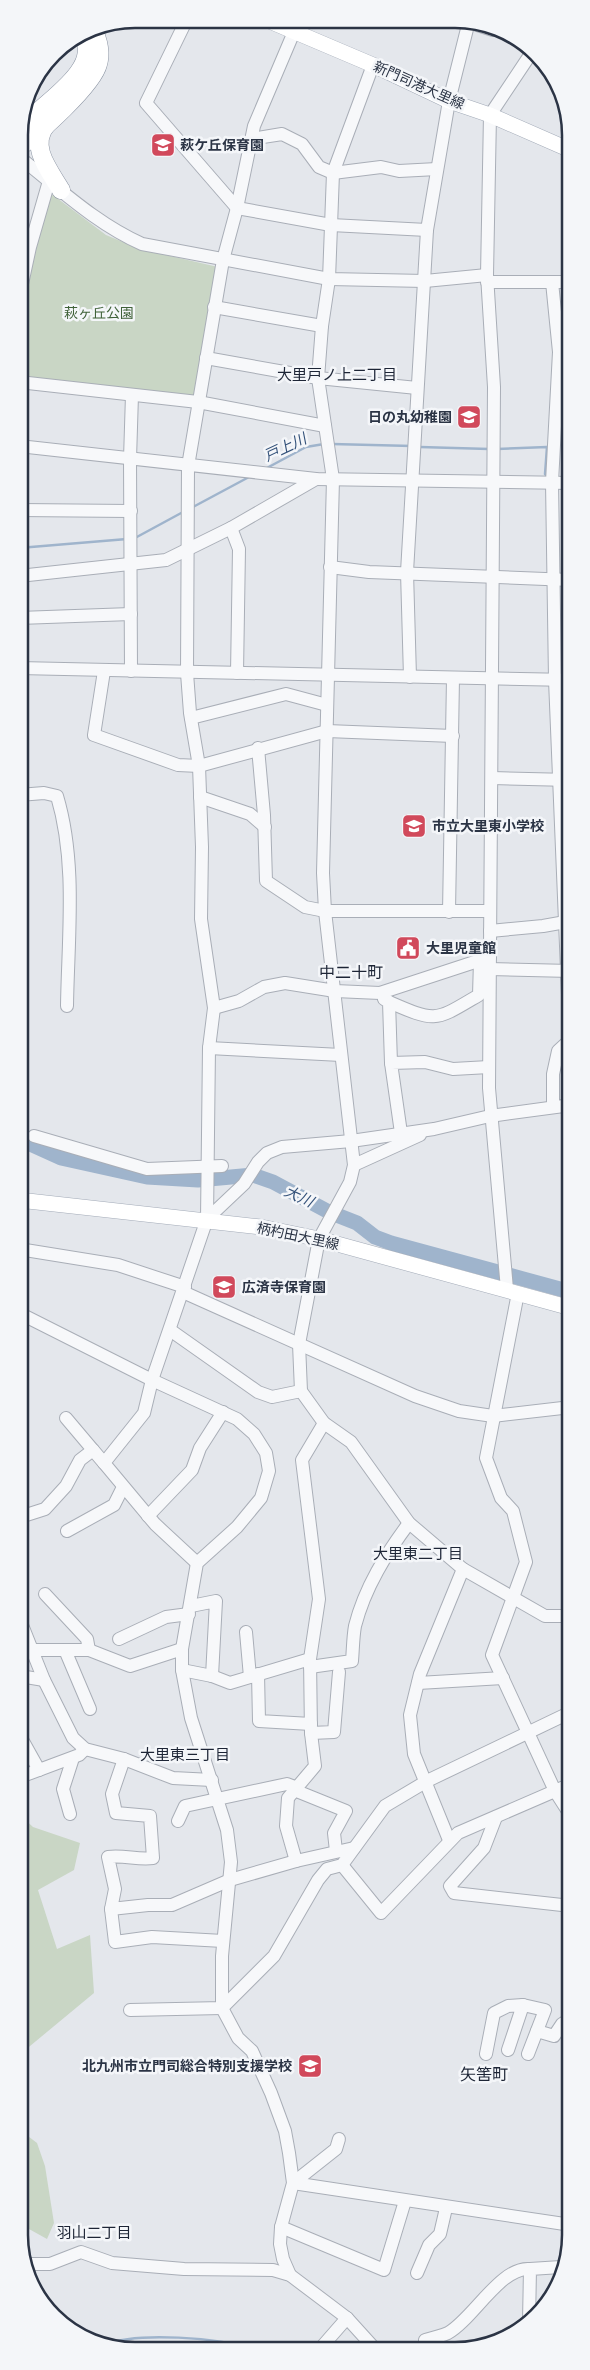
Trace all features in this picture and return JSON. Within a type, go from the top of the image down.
[{"type":"highway","points":[[28,139],[85,86],[96,72],[99,46],[95,36]]},
{"type":"highway","points":[[28,120],[74,79],[84,66],[88,50],[84,41]]},
{"type":"highway","points":[[55,115],[41,132],[38,144],[55,186]]},
{"type":"main road","name":"新門司港大里線","points":[[301,28],[449,101],[490,115],[562,146]]},
{"type":"main road","name":"柄杓田大里線","points":[[28,1201],[207,1219],[319,1239],[562,1305]]},
{"type":"street","points":[[183,28],[146,103],[237,208],[331,225],[428,230]]},
{"type":"street","points":[[104,1463],[144,1413],[152,1380],[207,1219],[209,1048],[214,1008],[201,919],[199,766],[191,718],[187,673],[188,466],[214,306],[254,126],[296,28]]},
{"type":"street","points":[[410,677],[407,572],[428,230],[449,101],[465,28]]},
{"type":"street","points":[[373,992],[389,1002],[431,1018],[445,1015],[479,995],[486,962],[490,931],[494,388],[487,278],[490,115],[529,57]]},
{"type":"street","points":[[373,65],[333,173],[329,279],[322,326],[318,378],[333,479],[324,911],[335,991],[354,1165],[350,1182],[319,1239],[299,1344],[301,1391],[324,1423],[351,1442],[409,1523],[463,1570],[513,1596],[545,1616],[562,1616]]},
{"type":"street","points":[[251,139],[282,134],[302,144],[319,167],[333,173],[381,167],[399,172],[437,169]]},
{"type":"street","points":[[28,164],[93,217],[117,233],[142,244],[329,279],[425,281],[487,278],[562,282]]},
{"type":"street","points":[[28,256],[55,186]]},
{"type":"street","points":[[552,282],[559,352],[552,482],[555,680],[562,750]]},
{"type":"street","points":[[214,306],[322,326]]},
{"type":"street","points":[[206,358],[318,378],[417,388]]},
{"type":"street","points":[[28,383],[198,402],[325,426]]},
{"type":"street","points":[[131,671],[132,511],[130,459],[132,395]]},
{"type":"street","points":[[28,447],[188,466],[316,478],[562,482]]},
{"type":"street","points":[[28,575],[132,566],[166,560],[231,528],[316,478]]},
{"type":"street","points":[[28,510],[132,511]]},
{"type":"street","points":[[231,528],[239,549],[237,674]]},
{"type":"street","points":[[330,567],[369,572],[407,572],[493,578],[562,580]]},
{"type":"street","points":[[28,618],[131,614]]},
{"type":"street","points":[[28,668],[562,680]]},
{"type":"street","points":[[104,670],[94,735],[178,766],[199,766],[258,748],[327,731],[453,736]]},
{"type":"street","points":[[449,912],[453,678]]},
{"type":"street","points":[[191,718],[286,694],[328,705]]},
{"type":"street","points":[[258,748],[265,827],[266,881],[305,907],[324,911],[490,911]]},
{"type":"street","points":[[492,778],[562,780]]},
{"type":"street","points":[[28,794],[57,796],[64,822],[69,876],[67,1006]]},
{"type":"street","points":[[200,797],[250,814],[265,827]]},
{"type":"street","points":[[490,931],[562,922]]},
{"type":"street","points":[[214,1008],[239,1000],[264,987],[276,984],[335,991],[380,993],[486,962],[562,970]]},
{"type":"street","points":[[486,962],[490,1116],[512,1291],[486,1458],[501,1498],[513,1511],[520,1531],[526,1562],[492,1655],[555,1791],[562,1802]]},
{"type":"street","points":[[389,1002],[391,1063],[402,1134]]},
{"type":"street","points":[[553,1106],[553,1074],[558,1051],[562,1047]]},
{"type":"street","points":[[209,1048],[341,1056]]},
{"type":"street","points":[[391,1063],[425,1062],[453,1069],[489,1068]]},
{"type":"street","points":[[207,1219],[244,1184],[266,1153],[282,1148],[352,1141],[434,1129],[490,1116],[562,1106]]},
{"type":"street","points":[[354,1165],[434,1129]]},
{"type":"street","points":[[34,1136],[147,1169],[222,1166]]},
{"type":"street","points":[[28,1250],[118,1265],[184,1290],[415,1396],[459,1411],[493,1416],[562,1408]]},
{"type":"street","points":[[28,1317],[152,1380],[237,1419],[254,1434],[266,1453],[269,1471],[261,1498],[237,1527],[198,1563],[182,1649],[182,1670],[191,1718],[218,1800],[226,1830],[231,1862],[223,1942],[222,2008],[238,2038],[252,2052],[271,2093],[285,2131],[293,2183],[281,2227],[280,2244],[283,2259],[290,2275]]},
{"type":"street","points":[[170,1330],[258,1392],[272,1397],[301,1391]]},
{"type":"street","points":[[148,1516],[192,1470],[200,1448],[222,1412]]},
{"type":"street","points":[[66,1418],[148,1516],[198,1563]]},
{"type":"street","points":[[296,1861],[286,1826],[288,1798],[295,1787],[315,1766],[311,1728],[310,1663],[319,1599],[302,1460],[324,1423]]},
{"type":"street","points":[[28,1514],[45,1509],[66,1486],[80,1460],[93,1450]]},
{"type":"street","points":[[67,1531],[114,1505],[123,1487]]},
{"type":"street","points":[[182,1670],[212,1676],[230,1683],[310,1663],[352,1660],[355,1628],[363,1603],[385,1556],[409,1523]]},
{"type":"street","points":[[449,1840],[427,1781],[414,1754],[410,1714],[418,1683],[463,1570]]},
{"type":"street","points":[[45,1594],[87,1639],[89,1650]]},
{"type":"street","points":[[120,1639],[166,1617],[216,1601],[212,1676]]},
{"type":"street","points":[[246,1632],[254,1676],[259,1721],[334,1732],[339,1672]]},
{"type":"street","points":[[28,1638],[44,1680],[73,1738],[85,1749],[124,1759],[172,1778],[212,1780]]},
{"type":"street","points":[[33,1650],[89,1650],[130,1666],[182,1649]]},
{"type":"street","points":[[65,1650],[90,1709]]},
{"type":"street","points":[[28,1677],[44,1680]]},
{"type":"street","points":[[418,1683],[503,1678]]},
{"type":"street","points":[[130,2010],[222,2008],[274,1956],[318,1880],[327,1869],[342,1865],[384,1806],[427,1781],[562,1716]]},
{"type":"street","points":[[28,1774],[80,1756],[85,1749]]},
{"type":"street","points":[[28,1751],[38,1770]]},
{"type":"street","points":[[70,1814],[63,1789],[73,1758]]},
{"type":"street","points":[[124,1759],[112,1794],[116,1813],[150,1816],[154,1858],[142,1859],[123,1855],[108,1857],[115,1889],[111,1909],[115,1942],[152,1937],[223,1942]]},
{"type":"street","points":[[178,1821],[185,1806],[287,1784],[295,1787],[299,1792],[346,1810],[334,1833],[336,1851]]},
{"type":"street","points":[[342,1865],[380,1913],[449,1840],[458,1833],[562,1788]]},
{"type":"street","points":[[496,1817],[484,1848],[450,1886],[454,1893],[562,1905]]},
{"type":"street","points":[[111,1909],[148,1905],[172,1905],[230,1880],[296,1861],[354,1848]]},
{"type":"street","points":[[508,2050],[523,2005]]},
{"type":"street","points":[[486,2054],[494,2013],[508,2006],[523,2005],[545,2010],[528,2054]]},
{"type":"street","points":[[537,2031],[554,2036],[562,2024]]},
{"type":"street","points":[[293,2183],[336,2149],[339,2139]]},
{"type":"street","points":[[293,2183],[405,2202],[562,2224]]},
{"type":"street","points":[[281,2227],[384,2270],[405,2202]]},
{"type":"street","points":[[417,2273],[429,2245],[440,2234],[446,2208]]},
{"type":"street","points":[[32,2264],[50,2264],[82,2252],[112,2263],[184,2269],[273,2270],[290,2275],[347,2318],[369,2342]]},
{"type":"street","points":[[425,2340],[449,2332],[507,2277],[522,2268],[558,2267]]},
{"type":"street","points":[[529,2313],[530,2269]]},
{"type":"street","points":[[326,2342],[347,2318]]},
{"type":"green space","name":"萩ヶ丘公園","points":[[53,195],[106,235],[140,249],[218,267],[196,398],[28,381],[28,280],[48,197]]},
{"type":"green space","points":[[28,1822],[33,1827],[80,1843],[74,1870],[38,1890],[57,1949],[90,1935],[94,1993],[28,2048]]},
{"type":"green space","points":[[28,2136],[37,2143],[45,2166],[54,2223],[47,2239],[28,2228]]},
{"type":"waterway","name":"戸上川","points":[[265,469],[306,447],[324,444]]},
{"type":"waterway","name":"戸上川","points":[[332,444],[412,446]]},
{"type":"waterway","name":"戸上川","points":[[420,447],[489,449]]},
{"type":"waterway","name":"戸上川","points":[[497,449],[547,447],[545,474],[547,476]]},
{"type":"waterway","name":"戸上川","points":[[193,507],[249,477]]},
{"type":"waterway","name":"戸上川","points":[[135,538],[183,512]]},
{"type":"waterway","name":"戸上川","points":[[28,547],[127,539]]},
{"type":"waterway","name":"大川","points":[[28,1143],[61,1158],[147,1177],[198,1180],[253,1175],[273,1182],[329,1212],[357,1223],[375,1237],[391,1243],[562,1290]]},
{"type":"waterway","points":[[120,2341],[157,2337],[220,2342]]},
{"type":"place","name":"萩ケ丘保育園","points":[[163,145]]},
{"type":"place","name":"日の丸幼稚園","points":[[469,417]]},
{"type":"place","name":"市立大里東小学校","points":[[414,826]]},
{"type":"place","name":"大里児童館","points":[[408,948]]},
{"type":"place","name":"広済寺保育園","points":[[224,1287]]},
{"type":"place","name":"北九州市立門司総合特別支援学校","points":[[310,2066]]},
{"type":"district","name":"大里戸ノ上二丁目","points":[[337,374]]},
{"type":"district","name":"中二十町","points":[[351,972]]},
{"type":"district","name":"大里東二丁目","points":[[418,1553]]},
{"type":"district","name":"大里東三丁目","points":[[185,1754]]},
{"type":"district","name":"矢筈町","points":[[484,2074]]},
{"type":"district","name":"羽山二丁目","points":[[94,2232]]}]
